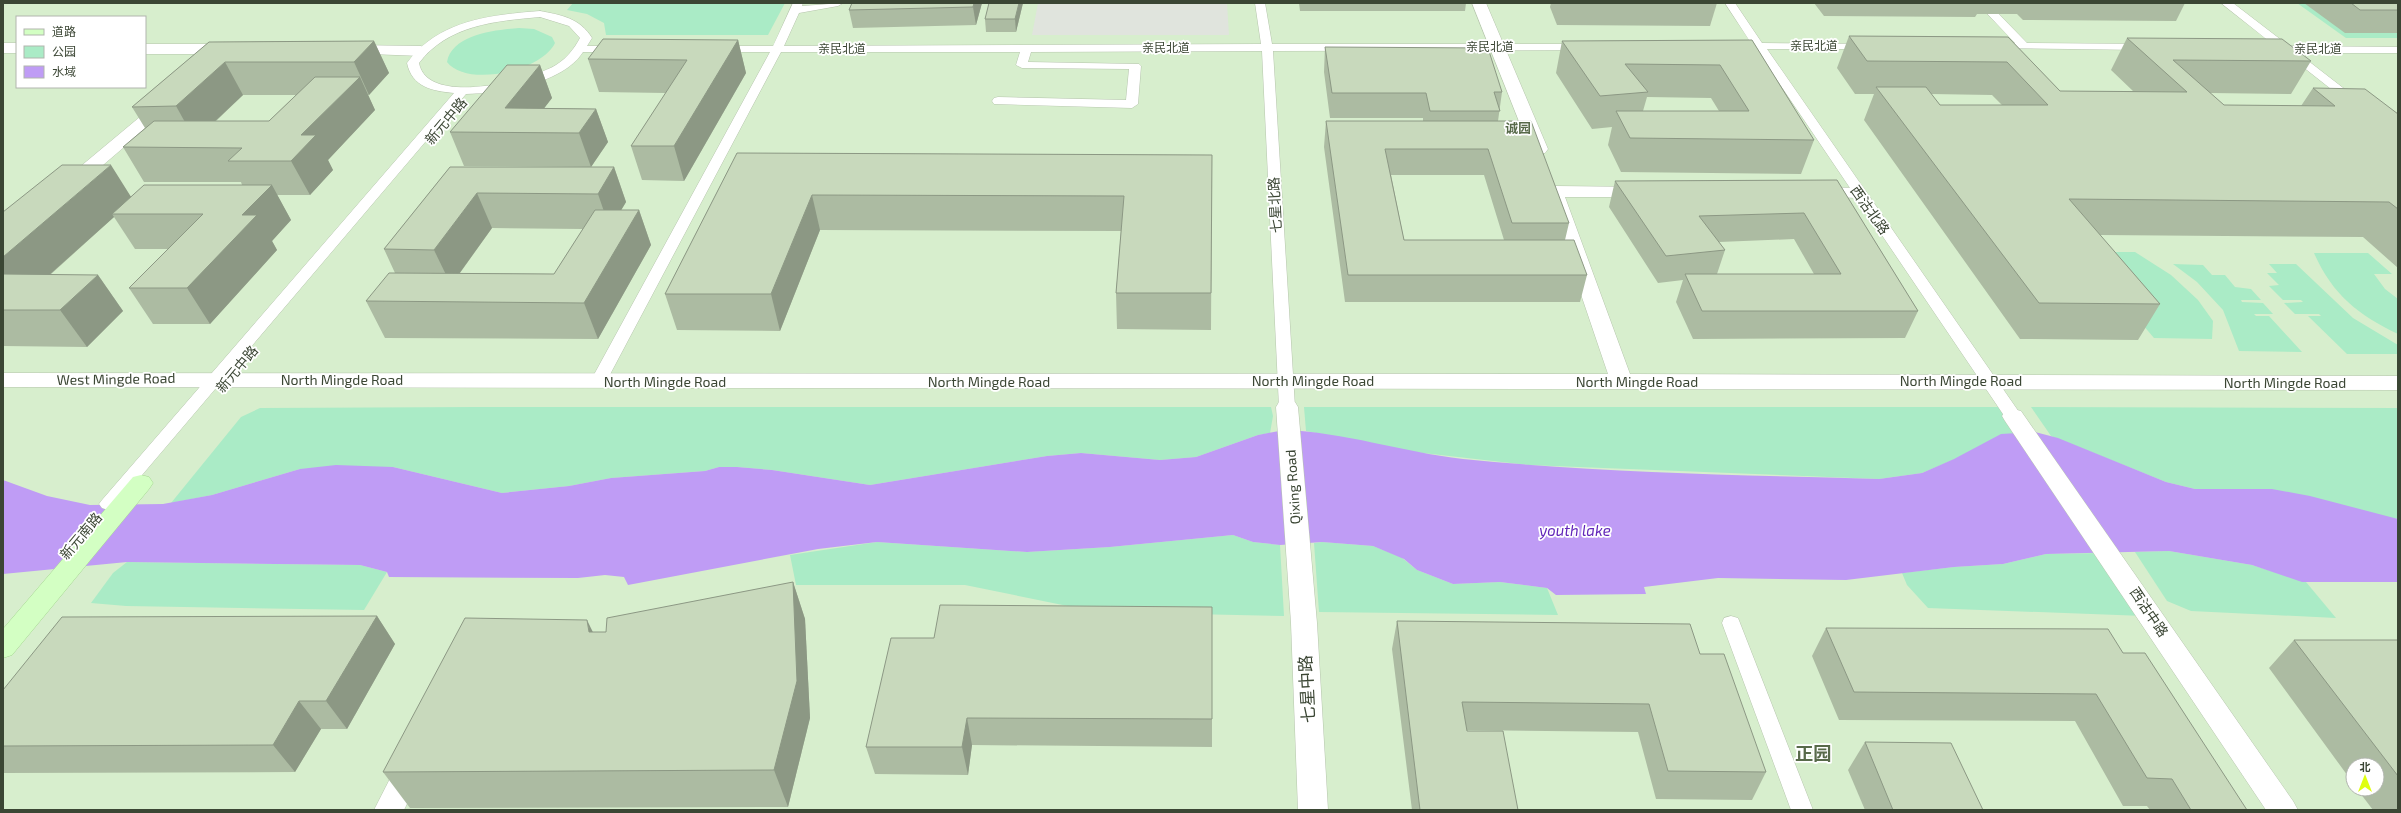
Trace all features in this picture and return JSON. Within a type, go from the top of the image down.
[{"type":"street","points":[[1479,3],[1550,177],[1622,382]]},
{"type":"street","points":[[3,48],[16,48]]},
{"type":"street","points":[[146,49],[238,49],[213,64]]},
{"type":"street","points":[[333,50],[421,51]]},
{"type":"street","points":[[54,197],[178,93]]},
{"type":"street","points":[[1550,177],[1659,192]]},
{"type":"street","points":[[1794,192],[1858,193]]},
{"type":"street","name":"North Mingde Road","points":[[223,379],[598,382],[1988,381],[2398,383]]},
{"type":"street","name":"West Mingde Road","points":[[3,380],[223,379]]},
{"type":"street","name":"Qixing Road","points":[[1287,407],[1299,567]]},
{"type":"street","name":"西沽中路","points":[[2013,416],[2283,810]]},
{"type":"street","name":"新元中路","points":[[3,647],[141,483]]},
{"type":"street","name":"新元南路","points":[[3,626],[108,504]]},
{"type":"street","name":"七星中路","points":[[1299,567],[1313,810]]},
{"type":"street","points":[[389,810],[420,747]]},
{"type":"lane","points":[[539,8],[570,21],[582,29],[586,38],[583,49],[571,61],[552,72],[528,81],[500,88],[467,90],[446,89],[426,83],[415,74],[413,63],[421,51],[435,39],[456,29],[480,22],[528,15],[539,8],[549,3]]},
{"type":"lane","points":[[598,382],[777,49],[797,7],[838,3]]},
{"type":"lane","name":"七星北路","points":[[1260,3],[1267,48],[1284,381],[1287,407]]},
{"type":"lane","name":"西沽北路","points":[[1730,3],[1858,193],[2013,416]]},
{"type":"lane","points":[[1982,3],[2024,46]]},
{"type":"lane","points":[[2226,3],[2361,106]]},
{"type":"lane","name":"亲民北道","points":[[1719,46],[1876,46]]},
{"type":"lane","points":[[1985,46],[2159,47]]},
{"type":"lane","name":"亲民北道","points":[[707,49],[1593,47]]},
{"type":"lane","points":[[998,101],[1132,104],[1135,66],[1022,65],[1026,48]]},
{"type":"lane","points":[[583,49],[629,49]]},
{"type":"lane","name":"亲民北道","points":[[2262,49],[2398,50]]},
{"type":"lane","name":"新元中路","points":[[141,483],[223,379],[467,90]]},
{"type":"lane","name":"新元中路","points":[[108,504],[223,379]]},
{"type":"lane","points":[[1731,623],[1802,810]]},
{"type":"shaded area","points":[[3,3],[2398,3],[2398,810],[3,810]]},
{"type":"shaded area","points":[[1038,3],[1227,3],[1229,35],[1032,35]]},
{"type":"green space","points":[[573,3],[785,3],[768,35],[606,35],[604,23],[587,14],[567,10]]},
{"type":"green space","points":[[2297,3],[2398,3],[2398,38],[2346,38]]},
{"type":"green space","points":[[519,28],[534,29],[552,37],[555,43],[547,53],[535,61],[504,73],[487,75],[470,74],[457,70],[447,62],[457,45],[466,39],[488,32]]},
{"type":"green space","points":[[2081,252],[2135,252],[2171,275],[2198,300],[2213,321],[2212,339],[2154,338]]},
{"type":"green space","points":[[2314,253],[2368,253],[2392,274],[2374,274],[2385,289],[2398,299],[2398,334],[2371,319],[2348,302],[2329,280]]},
{"type":"green space","points":[[2173,264],[2203,265],[2212,275],[2225,275],[2235,287],[2251,289],[2261,300],[2241,300],[2242,302],[2263,303],[2273,314],[2254,314],[2256,316],[2269,316],[2302,352],[2239,351],[2223,310],[2197,282]]},
{"type":"green space","points":[[2269,264],[2296,264],[2353,318],[2398,345],[2398,354],[2347,354],[2308,316],[2321,316],[2319,314],[2295,314],[2284,303],[2303,302],[2301,300],[2283,300],[2269,286],[2279,285],[2267,273],[2277,273]]},
{"type":"green space","points":[[1271,407],[1273,416],[1270,433],[1258,435],[1196,457],[1160,460],[1081,453],[1047,456],[870,485],[772,470],[719,467],[705,471],[611,478],[569,486],[502,493],[393,467],[300,469],[212,495],[171,503],[241,417],[260,408]]},
{"type":"green space","points":[[1304,407],[2000,407],[2017,433],[1922,473],[1879,479],[1528,465],[1414,452],[1306,431]]},
{"type":"green space","points":[[2031,407],[2398,408],[2398,519],[2223,490],[2195,489],[2166,482],[2051,436]]},
{"type":"green space","points":[[1233,535],[1253,542],[1280,545],[1284,616],[1097,612],[965,585],[796,585],[790,555],[877,542],[1027,552],[1110,547]]},
{"type":"green space","points":[[1322,542],[1373,546],[1401,557],[1417,570],[1453,584],[1500,582],[1547,588],[1558,615],[1319,612],[1314,543]]},
{"type":"green space","points":[[2169,551],[2252,565],[2306,582],[2336,618],[2191,611],[2167,601],[2135,552]]},
{"type":"green space","points":[[2102,553],[2144,616],[1928,608],[1907,585],[1902,573],[1954,567],[2003,564],[2046,554]]},
{"type":"green space","points":[[127,562],[360,565],[387,572],[364,610],[126,606],[91,603],[113,573]]},
{"type":"water","name":"youth lake","points":[[1284,430],[1329,434],[1440,456],[1515,464],[1671,473],[1879,479],[1922,473],[1954,459],[2001,434],[2035,432],[2058,438],[2166,482],[2195,489],[2272,489],[2310,496],[2398,519],[2398,582],[2302,582],[2252,565],[2169,551],[2046,554],[2003,564],[1954,567],[1846,580],[1718,578],[1644,587],[1646,594],[1556,595],[1547,588],[1500,582],[1453,584],[1417,570],[1404,559],[1373,546],[1322,542],[1280,545],[1253,542],[1233,535],[1110,547],[1027,552],[877,542],[818,549],[628,585],[624,577],[605,575],[578,578],[389,577],[387,572],[360,565],[127,562],[3,574],[3,480],[47,496],[90,505],[163,504],[212,495],[300,469],[336,465],[393,467],[502,493],[569,486],[611,478],[705,471],[719,467],[772,470],[870,485],[1047,456],[1081,453],[1160,460],[1196,457],[1258,435]]},
{"type":"building","points":[[852,3],[974,3],[973,7],[849,10]]},
{"type":"building","points":[[989,3],[1019,3],[1015,19],[985,19]]},
{"type":"building","points":[[2351,3],[2398,3],[2398,10],[2360,10]]},
{"type":"building","points":[[1849,36],[2008,37],[2060,91],[2187,92],[2127,38],[2282,39],[2311,61],[2173,60],[2224,105],[2335,106],[2313,88],[2365,89],[2398,114],[2398,209],[2389,202],[2069,199],[2160,304],[2039,303],[1876,87],[1926,87],[1940,105],[2048,105],[2007,62],[1867,61]]},
{"type":"building","points":[[603,39],[738,40],[674,146],[631,146],[687,60],[588,59]]},
{"type":"building","points":[[1752,40],[1814,140],[1630,138],[1616,111],[1749,111],[1720,65],[1625,64],[1648,92],[1600,96],[1562,41]]},
{"type":"building","points":[[374,41],[354,62],[225,62],[176,106],[132,107],[209,42]]},
{"type":"building","points":[[1325,47],[1488,48],[1502,92],[1494,92],[1500,111],[1430,111],[1426,93],[1332,93]]},
{"type":"building","points":[[507,65],[540,65],[505,108],[596,109],[579,133],[450,132]]},
{"type":"building","points":[[315,77],[360,77],[301,135],[316,135],[291,161],[228,161],[242,148],[123,147],[154,121],[269,121]]},
{"type":"building","points":[[1326,121],[1531,121],[1569,223],[1512,223],[1488,149],[1385,149],[1404,240],[1574,240],[1587,275],[1348,275]]},
{"type":"building","points":[[737,153],[1212,155],[1211,293],[1116,293],[1124,196],[812,195],[771,294],[665,294]]},
{"type":"building","points":[[62,165],[111,165],[3,257],[3,212]]},
{"type":"building","points":[[450,167],[614,167],[598,194],[477,193],[434,250],[384,249]]},
{"type":"building","points":[[1837,180],[1918,311],[1702,311],[1685,274],[1841,274],[1804,213],[1699,216],[1725,250],[1666,256],[1615,181]]},
{"type":"building","points":[[144,185],[272,185],[242,215],[257,215],[187,288],[129,288],[203,214],[112,214]]},
{"type":"building","points":[[595,210],[639,210],[584,303],[366,301],[389,273],[554,274]]},
{"type":"building","points":[[3,274],[98,275],[60,310],[3,310]]},
{"type":"building","points":[[793,582],[797,681],[774,770],[383,772],[465,618],[587,620],[589,632],[606,632],[607,618]]},
{"type":"building","points":[[940,605],[1212,607],[1212,719],[967,718],[962,747],[866,747],[891,638],[934,638]]},
{"type":"building","points":[[377,616],[326,701],[299,701],[273,745],[3,746],[3,690],[62,617]]},
{"type":"building","points":[[1397,621],[1690,624],[1700,654],[1724,654],[1766,772],[1668,771],[1649,704],[1462,702],[1467,731],[1503,731],[1518,810],[1420,810]]},
{"type":"building","points":[[1826,628],[2108,629],[2123,653],[2145,653],[2247,810],[2191,810],[2172,779],[2147,778],[2096,694],[1854,692]]},
{"type":"building","points":[[2294,640],[2398,640],[2398,776],[2385,757],[2383,757]]},
{"type":"building","points":[[1865,742],[1951,743],[1983,810],[1893,810]]},
{"type":"district","name":"诚园","points":[[1518,128]]},
{"type":"district","name":"正园","points":[[1813,754]]}]
